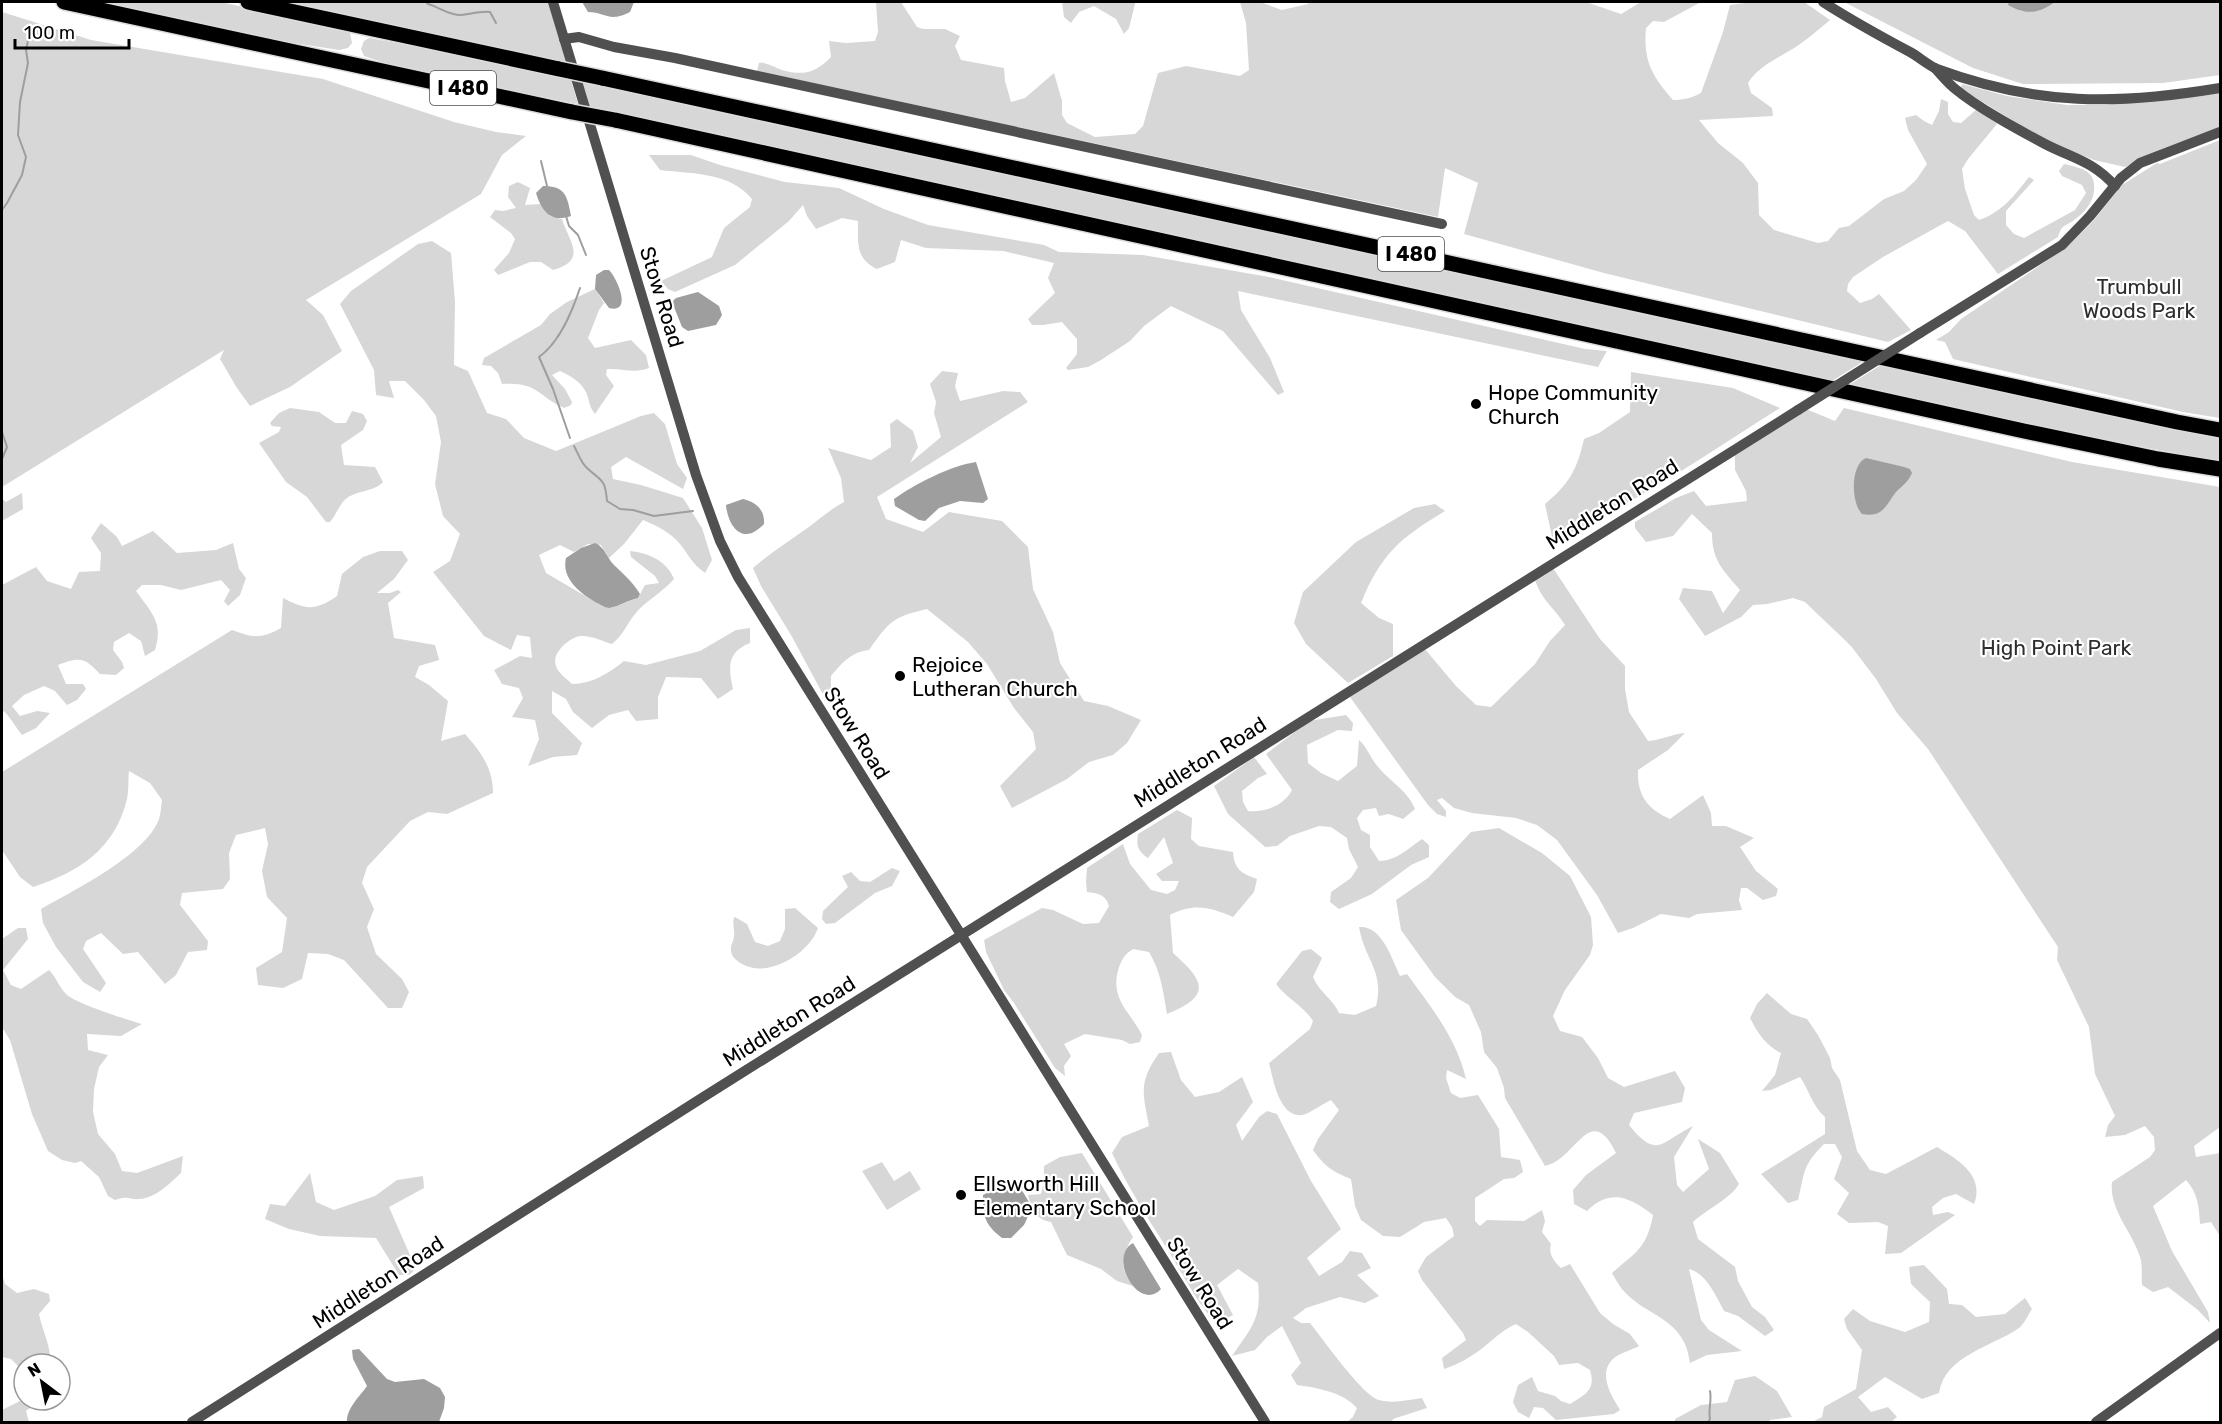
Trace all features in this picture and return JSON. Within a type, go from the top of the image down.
[{"type":"highway","name":"I 480","points":[[64,2],[615,120],[2024,431],[2220,470]]},
{"type":"highway","name":"I 480","points":[[248,2],[1914,366],[2220,430]]},
{"type":"street","name":"Stow Road","points":[[553,2],[696,475],[720,541],[756,608],[1264,1422]]},
{"type":"street","points":[[1823,2],[1935,68],[2000,88],[2038,96],[2079,100],[2152,97],[2220,88]]},
{"type":"street","points":[[564,39],[579,37],[614,47],[675,58],[1442,224]]},
{"type":"street","points":[[1935,68],[1964,95],[2046,144],[2090,164],[2115,186]]},
{"type":"street","name":"Middleton Road","points":[[192,1422],[705,1096],[962,937],[1304,719],[2062,245],[2121,178],[2140,163],[2220,132]]},
{"type":"street","points":[[2096,1422],[2220,1333]]},
{"type":"green space","points":[[97,2],[220,2],[330,25],[350,33],[352,43],[348,48],[339,50],[274,40]]},
{"type":"green space","points":[[288,2],[548,2],[566,62]]},
{"type":"green space","points":[[876,2],[901,2],[917,27],[945,29],[960,36],[955,46],[961,60],[1004,68],[1011,102],[1025,98],[1054,73],[1062,101],[1062,115],[1067,123],[1095,137],[1135,134],[1143,126],[1158,73],[1186,66],[1240,76],[1249,70],[1246,23],[1240,2],[1260,2],[1282,10],[1309,2],[1586,2],[1621,14],[1641,2],[1701,2],[1664,22],[1653,21],[1646,28],[1646,50],[1650,67],[1673,100],[1681,100],[1701,93],[1723,32],[1730,5],[1752,2],[1804,2],[1830,20],[1800,44],[1765,66],[1748,83],[1751,93],[1772,108],[1773,116],[1699,120],[1718,143],[1743,163],[1758,183],[1759,215],[1774,230],[1818,243],[1828,241],[1839,228],[1849,226],[1884,199],[1904,191],[1916,180],[1927,164],[1908,130],[1905,118],[1916,115],[1932,125],[1939,111],[1941,99],[1948,102],[1948,114],[1953,122],[1961,123],[1977,109],[1997,124],[1962,169],[1965,189],[1974,215],[1979,220],[2001,208],[2029,177],[2034,180],[2006,211],[2006,225],[2014,234],[2024,238],[2075,210],[2086,193],[2082,185],[2062,176],[2059,171],[2064,164],[2083,169],[2091,175],[2094,190],[2092,200],[2086,209],[2063,227],[2058,237],[1998,274],[1965,231],[1948,221],[1883,257],[1853,277],[1848,284],[1847,291],[1860,303],[1879,294],[1911,330],[1888,342],[1604,273],[1464,234],[1478,183],[1445,168],[1438,217],[757,71],[759,63],[762,63],[790,72],[809,72],[820,67],[831,57],[829,41],[846,43],[875,41],[878,32]]},
{"type":"green space","points":[[1062,2],[1135,2],[1135,4],[1129,28],[1124,34],[1116,19],[1094,6],[1079,12],[1071,23],[1064,17]]},
{"type":"green space","points":[[1844,2],[2220,2],[2220,75],[2163,83],[2023,84],[1973,68]]},
{"type":"green space","points":[[2,12],[91,40],[323,79],[454,122],[526,136],[502,155],[481,194],[306,300],[323,315],[342,351],[290,387],[250,406],[220,359],[224,350],[2,487]]},
{"type":"green space","points":[[369,38],[479,58],[571,80],[578,104],[409,71],[364,56],[361,49],[364,41]]},
{"type":"green space","points":[[581,82],[804,128],[1864,361],[1832,381],[590,108]]},
{"type":"green space","points":[[1962,84],[2007,96],[2067,105],[2104,105],[2220,92],[2220,127],[2164,148],[2125,167],[2094,160],[2047,141],[1971,95],[1961,88]]},
{"type":"green space","name":"Trumbull Woods Park","points":[[2220,140],[2220,418],[2183,412],[1953,359],[1945,342],[1936,340],[1949,332],[1961,319],[2067,247],[2094,220],[2122,185],[2157,163],[2160,164]]},
{"type":"green space","points":[[649,155],[691,155],[785,182],[839,188],[884,209],[928,225],[1044,245],[1059,252],[1143,255],[1269,277],[1585,349],[1607,351],[1598,367],[1238,291],[1241,310],[1270,358],[1284,392],[1278,395],[1223,331],[1171,306],[1144,326],[1130,341],[1101,360],[1088,367],[1068,370],[1066,368],[1077,354],[1077,339],[1062,322],[1032,325],[1028,319],[1055,293],[1048,278],[1054,263],[1003,251],[926,248],[901,240],[895,262],[877,269],[861,255],[858,242],[858,221],[842,218],[816,229],[803,205],[789,221],[735,265],[675,292],[668,289],[661,281],[712,257],[724,228],[750,207],[752,199],[743,190],[722,179],[660,170]]},
{"type":"green space","points":[[518,182],[530,188],[525,205],[541,204],[550,216],[562,219],[573,249],[570,261],[564,266],[553,270],[541,262],[530,262],[498,275],[494,270],[509,253],[515,239],[511,233],[490,217],[495,210],[516,208],[508,197],[509,186]]},
{"type":"green space","points":[[432,241],[451,253],[455,302],[454,365],[468,371],[487,413],[506,419],[524,438],[556,451],[641,416],[654,413],[665,424],[677,464],[687,478],[683,489],[626,457],[611,467],[613,479],[683,498],[702,528],[712,560],[705,573],[672,536],[643,520],[624,544],[609,558],[601,545],[588,544],[574,552],[560,545],[539,555],[546,573],[604,607],[611,608],[638,598],[645,585],[659,583],[655,576],[631,557],[630,551],[656,559],[667,567],[674,579],[639,610],[612,644],[584,636],[576,637],[566,643],[556,656],[557,669],[572,684],[579,684],[606,674],[624,661],[646,665],[700,651],[736,630],[750,628],[750,643],[737,651],[731,661],[730,674],[733,689],[718,699],[701,678],[666,677],[658,697],[658,719],[636,721],[628,710],[609,715],[592,728],[573,712],[566,699],[552,691],[552,713],[582,743],[577,755],[553,757],[528,766],[539,739],[535,720],[512,717],[523,698],[519,688],[502,684],[494,670],[520,656],[532,658],[530,637],[517,635],[511,650],[484,636],[433,572],[450,561],[460,534],[443,516],[435,484],[441,442],[436,416],[405,381],[389,381],[394,398],[376,395],[374,370],[340,304],[351,291],[418,244]]},
{"type":"green space","points":[[595,289],[604,303],[588,338],[595,348],[631,340],[646,355],[649,368],[634,371],[607,369],[606,375],[614,386],[595,414],[581,385],[560,371],[552,375],[565,389],[572,402],[564,408],[524,385],[502,384],[498,373],[491,366],[482,365],[484,358],[541,325],[550,314],[567,302]]},
{"type":"green space","points":[[1881,365],[2096,413],[2220,437],[2220,461],[2098,439],[1849,385]]},
{"type":"green space","points":[[942,371],[958,373],[955,386],[960,401],[1003,391],[1020,392],[1028,402],[877,497],[886,519],[923,532],[949,512],[1002,521],[1028,547],[1033,589],[1053,632],[1060,663],[1084,701],[1108,706],[1141,720],[1127,743],[1113,755],[1089,762],[1067,779],[1012,808],[1000,786],[1036,749],[1033,732],[1014,708],[987,664],[968,642],[927,609],[906,615],[892,622],[869,650],[852,656],[839,667],[831,676],[831,691],[825,698],[753,568],[844,502],[841,478],[828,448],[871,460],[891,447],[890,424],[897,419],[913,431],[918,447],[910,463],[941,437],[934,413],[936,402],[930,384]]},
{"type":"green space","points":[[1631,372],[1733,388],[1780,408],[1591,524],[1574,532],[1552,537],[1545,504],[1571,476],[1584,439],[1599,433],[1630,412]]},
{"type":"green space","points":[[290,408],[319,412],[335,423],[346,423],[352,411],[363,414],[367,421],[363,430],[341,445],[344,465],[375,467],[383,482],[375,488],[347,498],[330,522],[326,522],[307,497],[286,482],[259,443],[279,432],[281,427],[272,426],[270,423],[279,413]]},
{"type":"green space","name":"High Point Park","points":[[1844,408],[2072,462],[2220,487],[2220,1127],[2194,1146],[2196,1157],[2220,1153],[2220,1236],[2211,1222],[2200,1224],[2195,1195],[2186,1180],[2153,1206],[2172,1251],[2208,1312],[2210,1323],[2198,1310],[2168,1287],[2153,1292],[2142,1285],[2140,1257],[2117,1211],[2112,1182],[2150,1157],[2155,1150],[2154,1137],[2145,1126],[2125,1135],[2105,1137],[2108,1125],[2115,1116],[2095,1074],[2089,1027],[2057,960],[2058,947],[1928,749],[1897,713],[1876,679],[1851,646],[1805,602],[1793,598],[1753,605],[1741,617],[1705,636],[1679,599],[1683,588],[1712,591],[1723,613],[1740,590],[1716,558],[1712,533],[1692,514],[1673,536],[1646,542],[1635,528],[1635,522],[1676,498],[1694,491],[1706,506],[1747,501],[1746,491],[1735,470],[1735,455],[1806,409],[1835,421]]},
{"type":"green space","points":[[22,493],[23,509],[2,521],[2,499],[6,502]]},
{"type":"green space","points":[[1435,504],[1445,511],[1416,530],[1394,549],[1376,572],[1361,603],[1379,618],[1393,624],[1393,656],[1348,683],[1306,644],[1294,623],[1303,592],[1356,542],[1414,508]]},
{"type":"green space","points":[[101,523],[117,537],[122,546],[153,531],[177,553],[216,550],[233,543],[239,569],[246,578],[240,595],[228,606],[224,601],[230,590],[221,580],[181,590],[161,585],[142,585],[136,591],[155,618],[158,632],[155,650],[145,656],[141,641],[129,633],[114,642],[113,650],[124,668],[116,675],[100,674],[90,664],[81,660],[58,665],[66,684],[83,684],[86,689],[77,700],[67,705],[55,691],[44,686],[24,695],[12,706],[20,716],[37,711],[50,713],[36,728],[22,735],[2,710],[2,585],[36,567],[47,581],[71,589],[79,572],[100,571],[101,553],[91,538]]},
{"type":"green space","points":[[380,551],[402,551],[408,560],[394,579],[377,593],[390,593],[398,590],[401,592],[388,603],[394,638],[435,645],[439,660],[419,666],[415,677],[448,701],[441,741],[465,734],[485,761],[491,776],[493,793],[447,814],[428,812],[410,821],[367,867],[362,883],[374,909],[367,927],[376,954],[402,979],[409,992],[402,1008],[388,1008],[344,960],[328,954],[308,953],[302,979],[283,988],[258,985],[256,968],[282,952],[287,918],[267,897],[262,871],[268,844],[265,828],[236,835],[229,853],[230,879],[223,889],[182,893],[180,905],[208,941],[207,950],[188,952],[176,975],[165,984],[138,952],[123,954],[101,933],[86,941],[83,949],[106,983],[100,992],[83,982],[56,947],[43,923],[41,909],[108,870],[140,846],[159,819],[162,800],[150,783],[129,771],[128,796],[121,817],[114,832],[104,845],[80,866],[33,887],[20,877],[2,850],[2,772],[232,630],[257,636],[281,628],[283,598],[304,607],[316,606],[329,601],[337,596],[342,574],[363,557]]},
{"type":"green space","points":[[1553,568],[1600,639],[1625,666],[1625,689],[1629,712],[1648,741],[1685,733],[1668,750],[1638,770],[1639,787],[1645,800],[1655,811],[1670,819],[1703,795],[1711,813],[1712,826],[1726,826],[1754,838],[1740,847],[1756,871],[1778,889],[1776,896],[1763,900],[1747,888],[1741,888],[1739,900],[1742,910],[1697,914],[1689,918],[1661,914],[1618,933],[1597,895],[1557,840],[1537,825],[1516,818],[1472,813],[1454,808],[1442,798],[1437,800],[1446,811],[1446,817],[1437,814],[1428,805],[1350,697],[1424,648],[1456,686],[1476,705],[1491,707],[1535,664],[1550,641],[1565,625],[1545,599],[1535,580]]},
{"type":"green space","points":[[1346,715],[1353,723],[1352,731],[1338,730],[1307,745],[1308,763],[1321,773],[1338,781],[1357,766],[1359,740],[1380,769],[1412,802],[1415,809],[1403,819],[1389,814],[1379,816],[1376,808],[1363,810],[1357,818],[1361,830],[1370,835],[1370,847],[1379,861],[1391,859],[1422,839],[1429,845],[1429,857],[1411,865],[1372,894],[1339,909],[1330,902],[1331,892],[1351,878],[1358,867],[1349,849],[1347,838],[1331,827],[1319,826],[1290,836],[1277,846],[1265,847],[1228,814],[1214,786],[1254,757],[1267,774],[1242,791],[1243,802],[1248,811],[1267,809],[1279,804],[1292,790],[1266,754],[1309,721]]},
{"type":"green space","points":[[1177,810],[1192,818],[1191,839],[1199,846],[1233,852],[1237,867],[1257,879],[1254,892],[1233,917],[1202,908],[1187,909],[1170,915],[1173,953],[1192,972],[1199,988],[1191,1001],[1167,1014],[1159,974],[1149,952],[1133,949],[1128,953],[1119,967],[1118,996],[1142,1035],[1140,1042],[1130,1044],[1122,1040],[1085,1034],[1064,1044],[1071,1056],[1064,1066],[1065,1076],[1055,1068],[1004,990],[986,952],[984,940],[1042,908],[1053,910],[1083,924],[1099,923],[1109,906],[1101,895],[1087,892],[1087,868],[1123,844],[1130,864],[1151,890],[1167,894],[1175,890],[1179,881],[1162,881],[1156,874],[1173,863],[1164,837],[1148,858],[1140,850],[1137,842],[1138,834]]},
{"type":"green space","points":[[1499,828],[1542,853],[1570,876],[1591,917],[1593,945],[1590,955],[1565,990],[1553,1016],[1560,1031],[1582,1037],[1598,1058],[1608,1078],[1624,1087],[1675,1071],[1685,1088],[1682,1102],[1634,1113],[1629,1125],[1638,1136],[1653,1145],[1660,1145],[1693,1126],[1674,1157],[1677,1185],[1683,1192],[1709,1169],[1698,1139],[1720,1153],[1739,1184],[1730,1194],[1693,1222],[1698,1239],[1735,1267],[1738,1281],[1752,1307],[1765,1317],[1774,1330],[1765,1336],[1738,1316],[1724,1311],[1714,1292],[1701,1275],[1689,1269],[1701,1320],[1709,1330],[1742,1351],[1707,1355],[1690,1363],[1687,1348],[1672,1327],[1622,1289],[1612,1273],[1644,1242],[1653,1215],[1636,1204],[1620,1198],[1604,1199],[1587,1211],[1574,1204],[1573,1190],[1586,1175],[1616,1153],[1607,1138],[1598,1132],[1590,1132],[1556,1162],[1545,1166],[1505,1098],[1497,1068],[1484,1052],[1481,1032],[1469,1005],[1455,997],[1435,977],[1401,930],[1396,900],[1428,878],[1471,832]]},
{"type":"green space","points":[[892,868],[900,871],[892,886],[875,893],[835,923],[826,924],[822,919],[823,911],[848,887],[842,876],[851,872],[860,881],[870,882]]},
{"type":"green space","points":[[795,908],[818,928],[814,937],[797,954],[787,961],[764,968],[752,968],[733,957],[731,948],[735,917],[747,924],[755,942],[768,946],[780,941],[785,929],[785,909]]},
{"type":"green space","points":[[1359,927],[1374,931],[1380,937],[1390,952],[1400,976],[1407,974],[1450,1037],[1466,1079],[1447,1070],[1446,1078],[1451,1093],[1460,1098],[1478,1095],[1499,1129],[1501,1157],[1520,1160],[1523,1172],[1514,1178],[1504,1179],[1475,1198],[1475,1221],[1480,1226],[1487,1220],[1524,1221],[1542,1210],[1545,1221],[1542,1232],[1551,1244],[1550,1251],[1554,1260],[1561,1268],[1570,1264],[1600,1313],[1630,1334],[1639,1346],[1614,1358],[1606,1370],[1607,1384],[1620,1410],[1614,1414],[1556,1420],[1543,1408],[1534,1407],[1529,1418],[1518,1412],[1513,1402],[1518,1385],[1532,1377],[1538,1391],[1570,1404],[1588,1391],[1592,1377],[1590,1370],[1578,1363],[1559,1365],[1554,1356],[1516,1324],[1471,1356],[1444,1369],[1442,1358],[1466,1340],[1422,1280],[1418,1271],[1426,1257],[1454,1236],[1452,1227],[1446,1218],[1424,1222],[1400,1237],[1383,1236],[1361,1220],[1355,1206],[1351,1179],[1329,1168],[1313,1150],[1318,1139],[1339,1110],[1331,1100],[1305,1114],[1294,1114],[1288,1110],[1278,1096],[1269,1063],[1310,1029],[1313,1021],[1276,984],[1302,951],[1311,949],[1322,958],[1313,977],[1339,1013],[1355,1015],[1376,1006],[1378,983]]},
{"type":"green space","points":[[18,928],[26,928],[28,939],[3,970],[11,985],[21,989],[49,970],[71,998],[142,1024],[121,1036],[87,1034],[88,1050],[108,1055],[99,1067],[94,1089],[93,1112],[98,1134],[115,1154],[122,1171],[137,1173],[183,1156],[181,1173],[162,1190],[151,1196],[115,1200],[108,1196],[99,1177],[81,1161],[75,1163],[62,1160],[48,1151],[32,1114],[10,1040],[2,1027],[2,939]]},
{"type":"green space","points":[[1767,993],[1791,1014],[1807,1019],[1818,1035],[1830,1058],[1832,1068],[1840,1080],[1857,1151],[1870,1170],[1886,1174],[1937,1147],[1961,1163],[1973,1177],[1976,1185],[1974,1204],[1956,1194],[1943,1198],[1932,1207],[1933,1215],[1948,1212],[1955,1215],[1901,1253],[1885,1254],[1888,1226],[1878,1222],[1849,1223],[1837,1214],[1849,1193],[1834,1179],[1842,1157],[1835,1144],[1824,1144],[1812,1158],[1805,1170],[1798,1200],[1788,1203],[1761,1174],[1825,1134],[1825,1117],[1817,1108],[1800,1077],[1771,1090],[1762,1091],[1775,1075],[1781,1053],[1762,1038],[1750,1018],[1757,1004]]},
{"type":"green space","points":[[1171,1052],[1181,1080],[1195,1097],[1219,1092],[1242,1077],[1253,1102],[1236,1125],[1242,1141],[1259,1117],[1267,1111],[1277,1114],[1311,1181],[1341,1229],[1307,1258],[1319,1276],[1342,1262],[1350,1251],[1362,1253],[1371,1268],[1357,1275],[1379,1296],[1365,1303],[1340,1297],[1306,1308],[1293,1318],[1301,1323],[1310,1323],[1353,1378],[1372,1396],[1390,1402],[1422,1398],[1427,1408],[1393,1419],[1392,1422],[1347,1422],[1353,1417],[1357,1408],[1345,1398],[1330,1392],[1297,1385],[1291,1375],[1301,1363],[1282,1326],[1255,1350],[1232,1356],[1250,1330],[1257,1315],[1258,1283],[1238,1269],[1217,1285],[1233,1315],[1216,1324],[1196,1298],[1112,1153],[1122,1137],[1149,1126],[1144,1096],[1145,1081],[1159,1053]]},
{"type":"green space","points":[[1082,1153],[1133,1237],[1123,1261],[1125,1273],[1133,1286],[1117,1281],[1101,1269],[1067,1255],[1051,1222],[1038,1216],[1031,1204],[1028,1195],[1041,1194],[1044,1166],[1060,1157]]},
{"type":"green space","points":[[882,1162],[894,1181],[910,1171],[921,1189],[887,1210],[862,1171]]},
{"type":"green space","points":[[310,1173],[316,1202],[334,1210],[375,1196],[397,1180],[423,1176],[424,1188],[389,1207],[416,1269],[409,1275],[399,1275],[376,1238],[320,1236],[289,1229],[265,1219],[270,1204],[285,1206]]},
{"type":"green space","points":[[1924,1265],[1947,1289],[1949,1304],[1962,1305],[1976,1317],[2005,1314],[2025,1298],[2032,1309],[2019,1328],[1971,1353],[1950,1369],[1939,1393],[1922,1399],[1885,1377],[1858,1397],[1871,1412],[1888,1407],[1897,1417],[1891,1422],[1812,1422],[1822,1417],[1824,1407],[1856,1389],[1862,1350],[1847,1329],[1844,1319],[1853,1309],[1870,1321],[1905,1332],[1929,1322],[1930,1302],[1911,1284],[1909,1267]]},
{"type":"green space","points":[[2,1274],[5,1284],[17,1293],[34,1289],[49,1294],[50,1301],[39,1314],[49,1352],[12,1352],[12,1360],[2,1357]]},
{"type":"green space","points":[[1755,1376],[1777,1391],[1792,1417],[1770,1420],[1770,1422],[1675,1422],[1675,1419],[1701,1405],[1727,1402],[1735,1380]]},
{"type":"green space","points":[[12,1405],[12,1412],[26,1412],[29,1422],[2,1422],[2,1410]]},
{"type":"shaded area","points":[[582,2],[634,2],[630,12],[612,17],[588,12]]},
{"type":"shaded area","points":[[2009,2],[2055,2],[2043,9],[2026,12],[2008,5]]},
{"type":"shaded area","points":[[543,186],[556,188],[564,193],[571,216],[553,217],[544,210],[536,193]]},
{"type":"shaded area","points":[[609,270],[619,287],[622,301],[616,308],[609,308],[595,289],[596,275]]},
{"type":"shaded area","points":[[698,292],[719,306],[722,315],[716,325],[688,331],[682,327],[672,302],[676,298]]},
{"type":"shaded area","points":[[1866,458],[1904,467],[1910,469],[1912,473],[1883,509],[1869,515],[1862,514],[1858,509],[1854,493],[1857,468]]},
{"type":"shaded area","points":[[976,462],[988,499],[983,503],[960,501],[939,508],[925,521],[895,506],[894,499],[912,487],[955,467]]},
{"type":"shaded area","points":[[743,499],[759,507],[763,515],[764,524],[752,533],[741,533],[733,526],[728,516],[726,505]]},
{"type":"shaded area","points":[[595,543],[634,586],[640,594],[638,598],[608,608],[591,599],[569,579],[565,566],[566,558],[581,548]]},
{"type":"shaded area","points":[[1008,1182],[1018,1184],[1031,1210],[1024,1225],[1011,1238],[1002,1238],[988,1224],[983,1208],[983,1195]]},
{"type":"shaded area","points":[[1133,1243],[1161,1289],[1152,1294],[1144,1294],[1136,1289],[1125,1270],[1123,1259],[1126,1250]]},
{"type":"shaded area","points":[[359,1349],[387,1379],[395,1382],[424,1379],[440,1388],[445,1397],[439,1422],[347,1422],[351,1408],[367,1386],[353,1359],[352,1350]]},
{"type":"waterway","points":[[426,2],[456,15],[490,12],[496,23]]},
{"type":"waterway","points":[[2,210],[22,175],[26,157],[18,135],[20,102],[28,63],[26,50],[31,26]]},
{"type":"waterway","points":[[541,161],[547,186]]},
{"type":"waterway","points":[[566,216],[569,226],[578,235],[586,255]]},
{"type":"waterway","points":[[570,438],[539,357],[559,335],[580,288]]},
{"type":"waterway","points":[[2,432],[7,447],[2,459]]},
{"type":"waterway","points":[[574,446],[581,461],[604,484],[607,501],[620,509],[654,516],[693,511]]},
{"type":"waterway","points":[[1708,1422],[1710,1419],[1710,1391]]},
{"type":"place","name":"Hope Community Church","points":[[1476,404]]},
{"type":"place","name":"Rejoice Lutheran Church","points":[[900,676]]},
{"type":"place","name":"Ellsworth Hill Elementary School","points":[[961,1195]]}]
